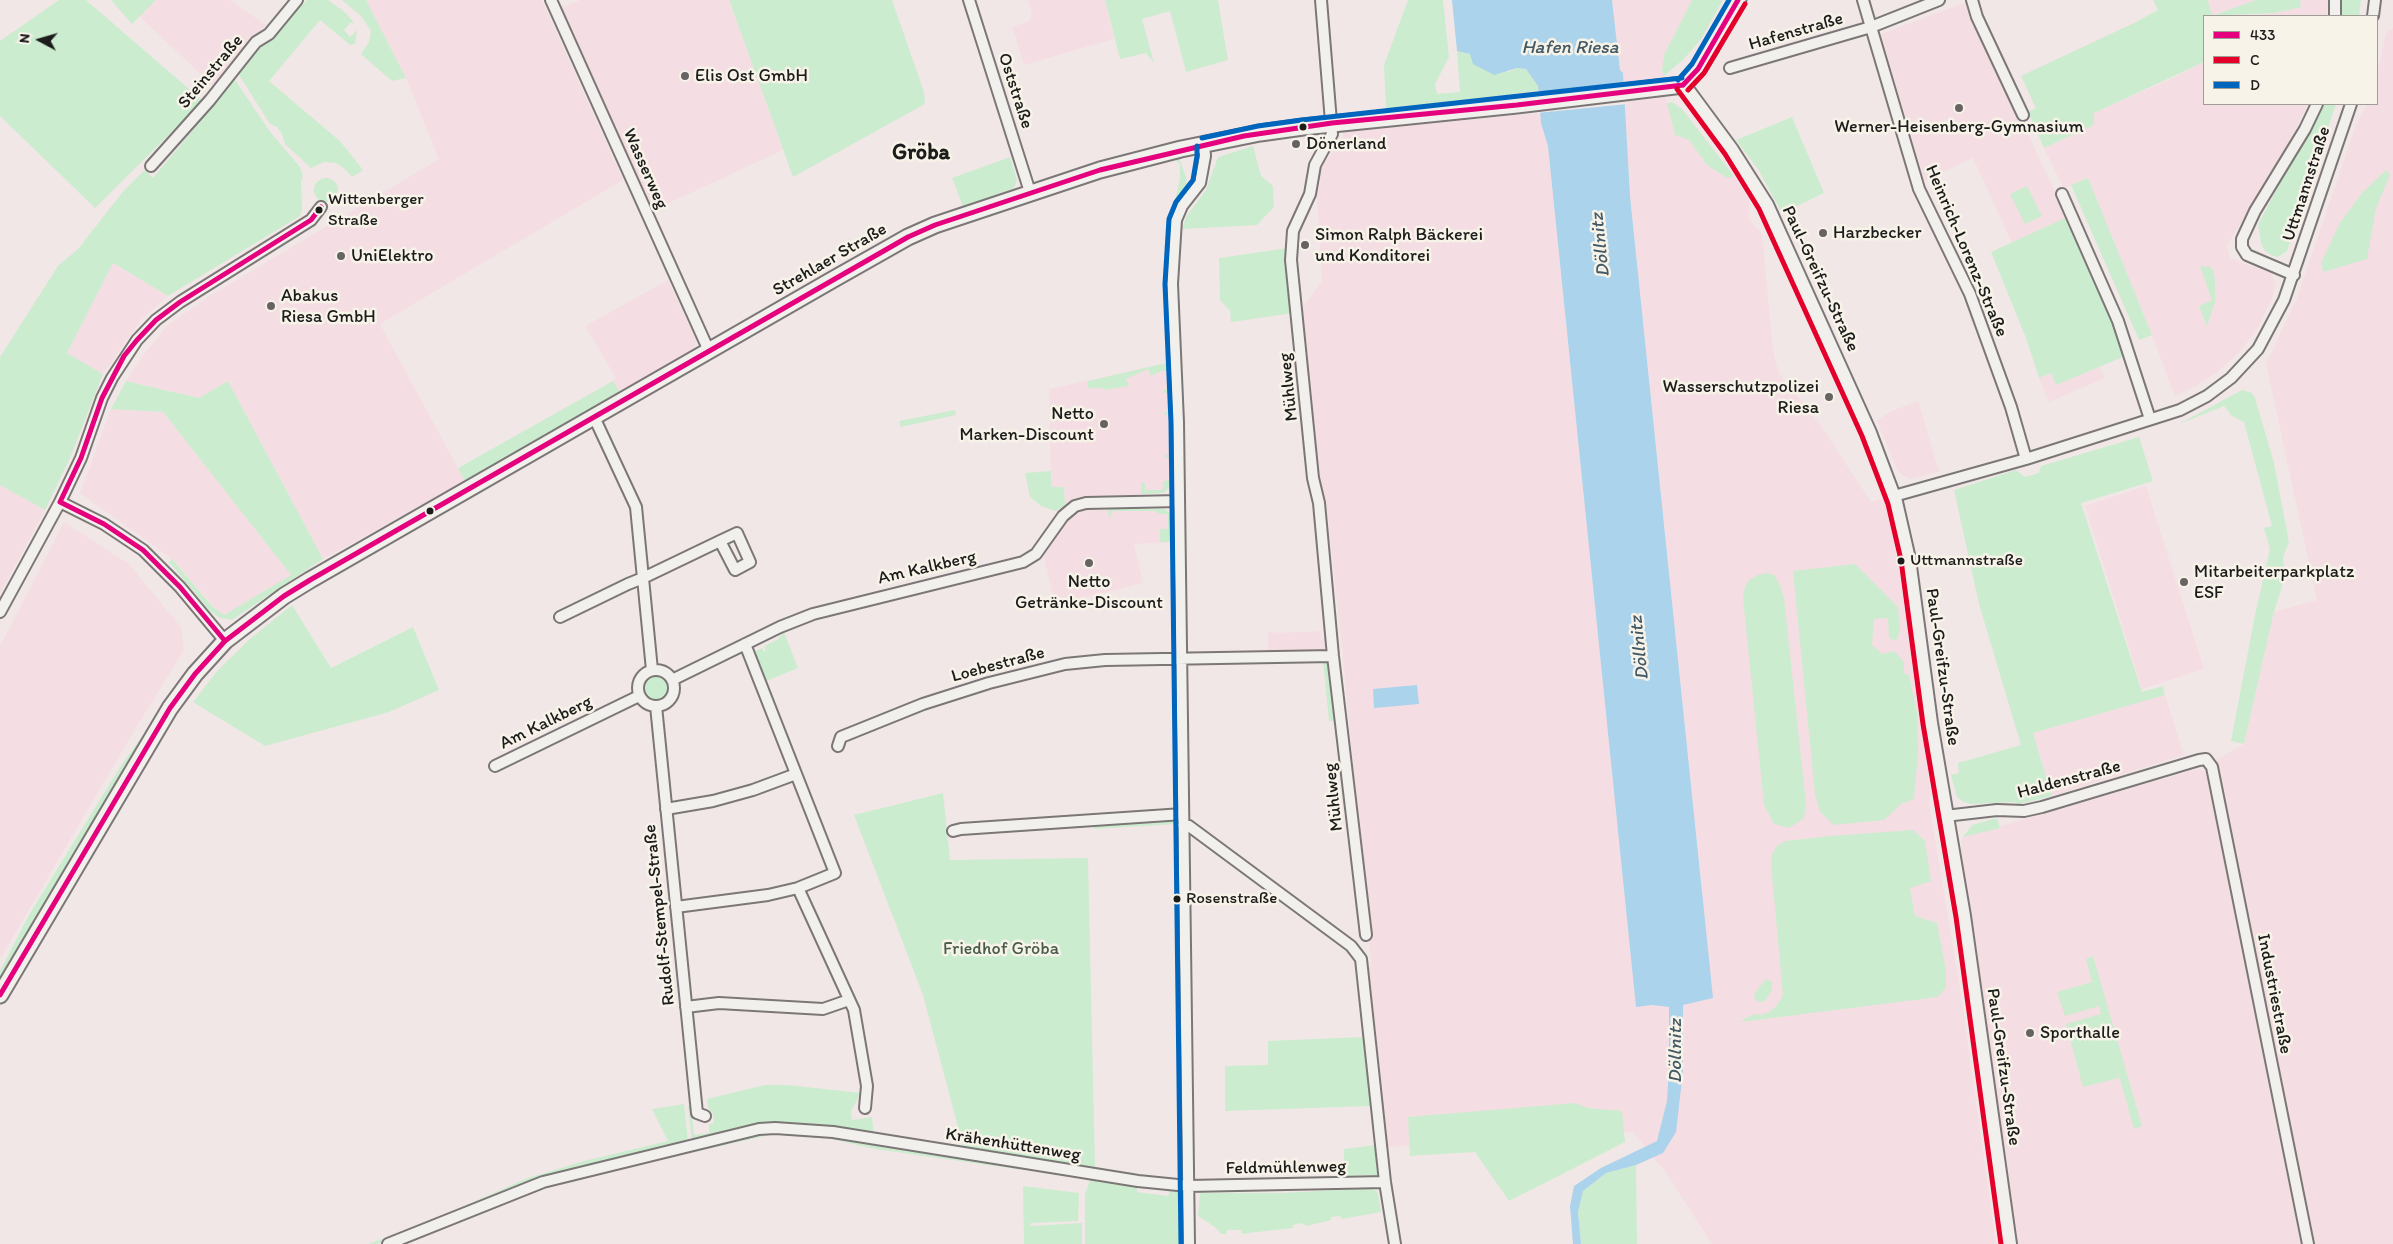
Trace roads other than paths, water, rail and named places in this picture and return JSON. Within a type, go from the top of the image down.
[{"type":"main road","points":[[1683,84],[1698,69],[1710,51],[1738,0]]},
{"type":"main road","name":"Strehlaer Straße","points":[[0,995],[143,751],[195,674],[225,642],[284,596],[310,580],[908,237],[935,225],[1030,192],[1140,159],[1260,133],[1517,105],[1683,84]]},
{"type":"main road","name":"Paul-Greifzu-Straße","points":[[1683,84],[1731,150],[1766,205],[1884,467],[1894,496],[1908,559],[1945,816],[1963,916],[2009,1244]]},
{"type":"street","name":"Steinstraße","points":[[151,166],[210,100],[256,42],[269,34],[297,0]]},
{"type":"street","name":"Wasserweg","points":[[551,0],[709,351]]},
{"type":"street","name":"Oststraße","points":[[969,0],[1030,192]]},
{"type":"street","points":[[1321,0],[1332,124]]},
{"type":"street","name":"Heinrich-Lorenz-Straße","points":[[1863,0],[1919,189],[1970,294],[2008,399],[2026,459]]},
{"type":"street","name":"Hafenstraße","points":[[1730,68],[1871,27],[1938,0]]},
{"type":"street","points":[[1972,0],[1977,17],[2023,115]]},
{"type":"street","points":[[2335,0],[2335,15]]},
{"type":"street","points":[[2373,15],[2375,0]]},
{"type":"street","name":"Uttmannstraße","points":[[2294,275],[2247,255],[2242,247],[2242,239],[2255,211],[2305,129],[2316,105]]},
{"type":"street","name":"Uttmannstraße","points":[[1894,496],[2026,459],[2180,410],[2207,396],[2247,363],[2267,335],[2294,275],[2351,105]]},
{"type":"street","name":"Mühlweg","points":[[1332,124],[1329,142],[1315,165],[1310,194],[1293,231],[1291,260],[1314,478],[1319,503],[1333,656],[1366,935]]},
{"type":"street","points":[[1189,1244],[1178,422],[1172,284],[1176,220],[1182,206],[1200,183],[1205,156],[1204,145]]},
{"type":"street","points":[[2062,194],[2118,321],[2150,419]]},
{"type":"street","points":[[0,612],[60,502],[81,458],[102,398],[124,356],[156,320],[180,302],[311,220],[321,207]]},
{"type":"street","points":[[594,417],[636,507],[652,670]]},
{"type":"street","name":"Am Kalkberg","points":[[672,680],[780,627],[823,610],[1023,562],[1036,554],[1063,516],[1075,506],[1086,503],[1179,501]]},
{"type":"street","points":[[60,502],[104,524],[144,550],[180,587],[225,642]]},
{"type":"street","points":[[560,617],[720,541]]},
{"type":"street","points":[[676,907],[745,900],[798,888],[835,873],[745,644]]},
{"type":"street","points":[[1181,659],[1333,656]]},
{"type":"street","name":"Loebestraße","points":[[838,746],[841,737],[955,693],[989,683],[1065,664],[1105,660],[1181,659]]},
{"type":"street","points":[[652,670],[664,672],[672,680],[674,690],[670,700],[656,706],[648,704],[639,696],[639,680],[652,670]]},
{"type":"street","name":"Am Kalkberg","points":[[495,766],[639,696]]},
{"type":"street","name":"Rudolf-Stempel-Straße","points":[[656,706],[697,1113],[704,1116]]},
{"type":"street","name":"Industriestraße","points":[[2199,760],[2206,759],[2212,767],[2308,1244]]},
{"type":"street","name":"Haldenstraße","points":[[1945,816],[1997,810],[2024,811],[2042,808],[2199,760]]},
{"type":"street","points":[[666,809],[713,801],[753,790],[796,774]]},
{"type":"street","points":[[953,831],[961,829],[1183,820],[1343,941],[1361,958],[1385,1182],[1395,1244]]},
{"type":"street","points":[[798,888],[854,1010],[867,1086],[865,1108]]},
{"type":"street","points":[[686,1007],[719,1003],[823,1008],[849,1000]]},
{"type":"street","name":"Krähenhüttenweg","points":[[388,1244],[526,1188],[565,1176],[760,1129],[787,1128],[833,1132],[1094,1174],[1188,1186]]},
{"type":"street","name":"Feldmühlenweg","points":[[1188,1186],[1385,1182]]},
{"type":"water","name":"Hafen Riesa","points":[[1452,0],[1612,0],[1620,70],[1623,73],[1630,196],[1713,998],[1683,1005],[1683,1071],[1676,1132],[1663,1153],[1636,1165],[1606,1173],[1583,1191],[1578,1212],[1581,1244],[1573,1244],[1570,1206],[1574,1186],[1601,1168],[1657,1141],[1667,1101],[1669,1007],[1652,1005],[1636,1007],[1548,146],[1541,123],[1538,86],[1526,69],[1517,68],[1494,75],[1473,64],[1470,54],[1457,51]]},
{"type":"water","points":[[1417,685],[1419,704],[1374,708],[1373,689]]},
{"type":"place","name":"Elis Ost GmbH","points":[[685,76]]},
{"type":"place","name":"Werner-Heisenberg-Gymnasium","points":[[1959,108]]},
{"type":"place","name":"Dönerland","points":[[1296,144]]},
{"type":"place","name":"Wittenberger Straße","points":[[319,210]]},
{"type":"place","name":"Harzbecker","points":[[1823,233]]},
{"type":"place","name":"Simon Ralph Bäckerei und Konditorei","points":[[1305,245]]},
{"type":"place","name":"UniElektro","points":[[341,256]]},
{"type":"place","name":"Abakus Riesa GmbH","points":[[271,306]]},
{"type":"place","name":"Wasserschutzpolizei Riesa","points":[[1829,397]]},
{"type":"place","name":"Netto Marken-Discount","points":[[1104,424]]},
{"type":"place","name":"Uttmannstraße","points":[[1901,561]]},
{"type":"place","name":"Netto Getränke-Discount","points":[[1089,563]]},
{"type":"place","name":"Mitarbeiterparkplatz ESF","points":[[2184,582]]},
{"type":"place","name":"Rosenstraße","points":[[1177,899]]},
{"type":"place","name":"Sporthalle","points":[[2030,1033]]},
{"type":"district","name":"Gröba","points":[[921,153]]},
{"type":"water label","name":"Döllnitz","points":[[1601,245]]},
{"type":"water label","name":"Döllnitz","points":[[1640,648]]},
{"type":"water label","name":"Döllnitz","points":[[1676,1051]]},
{"type":"park label","name":"Friedhof Gröba","points":[[1001,949]]}]
